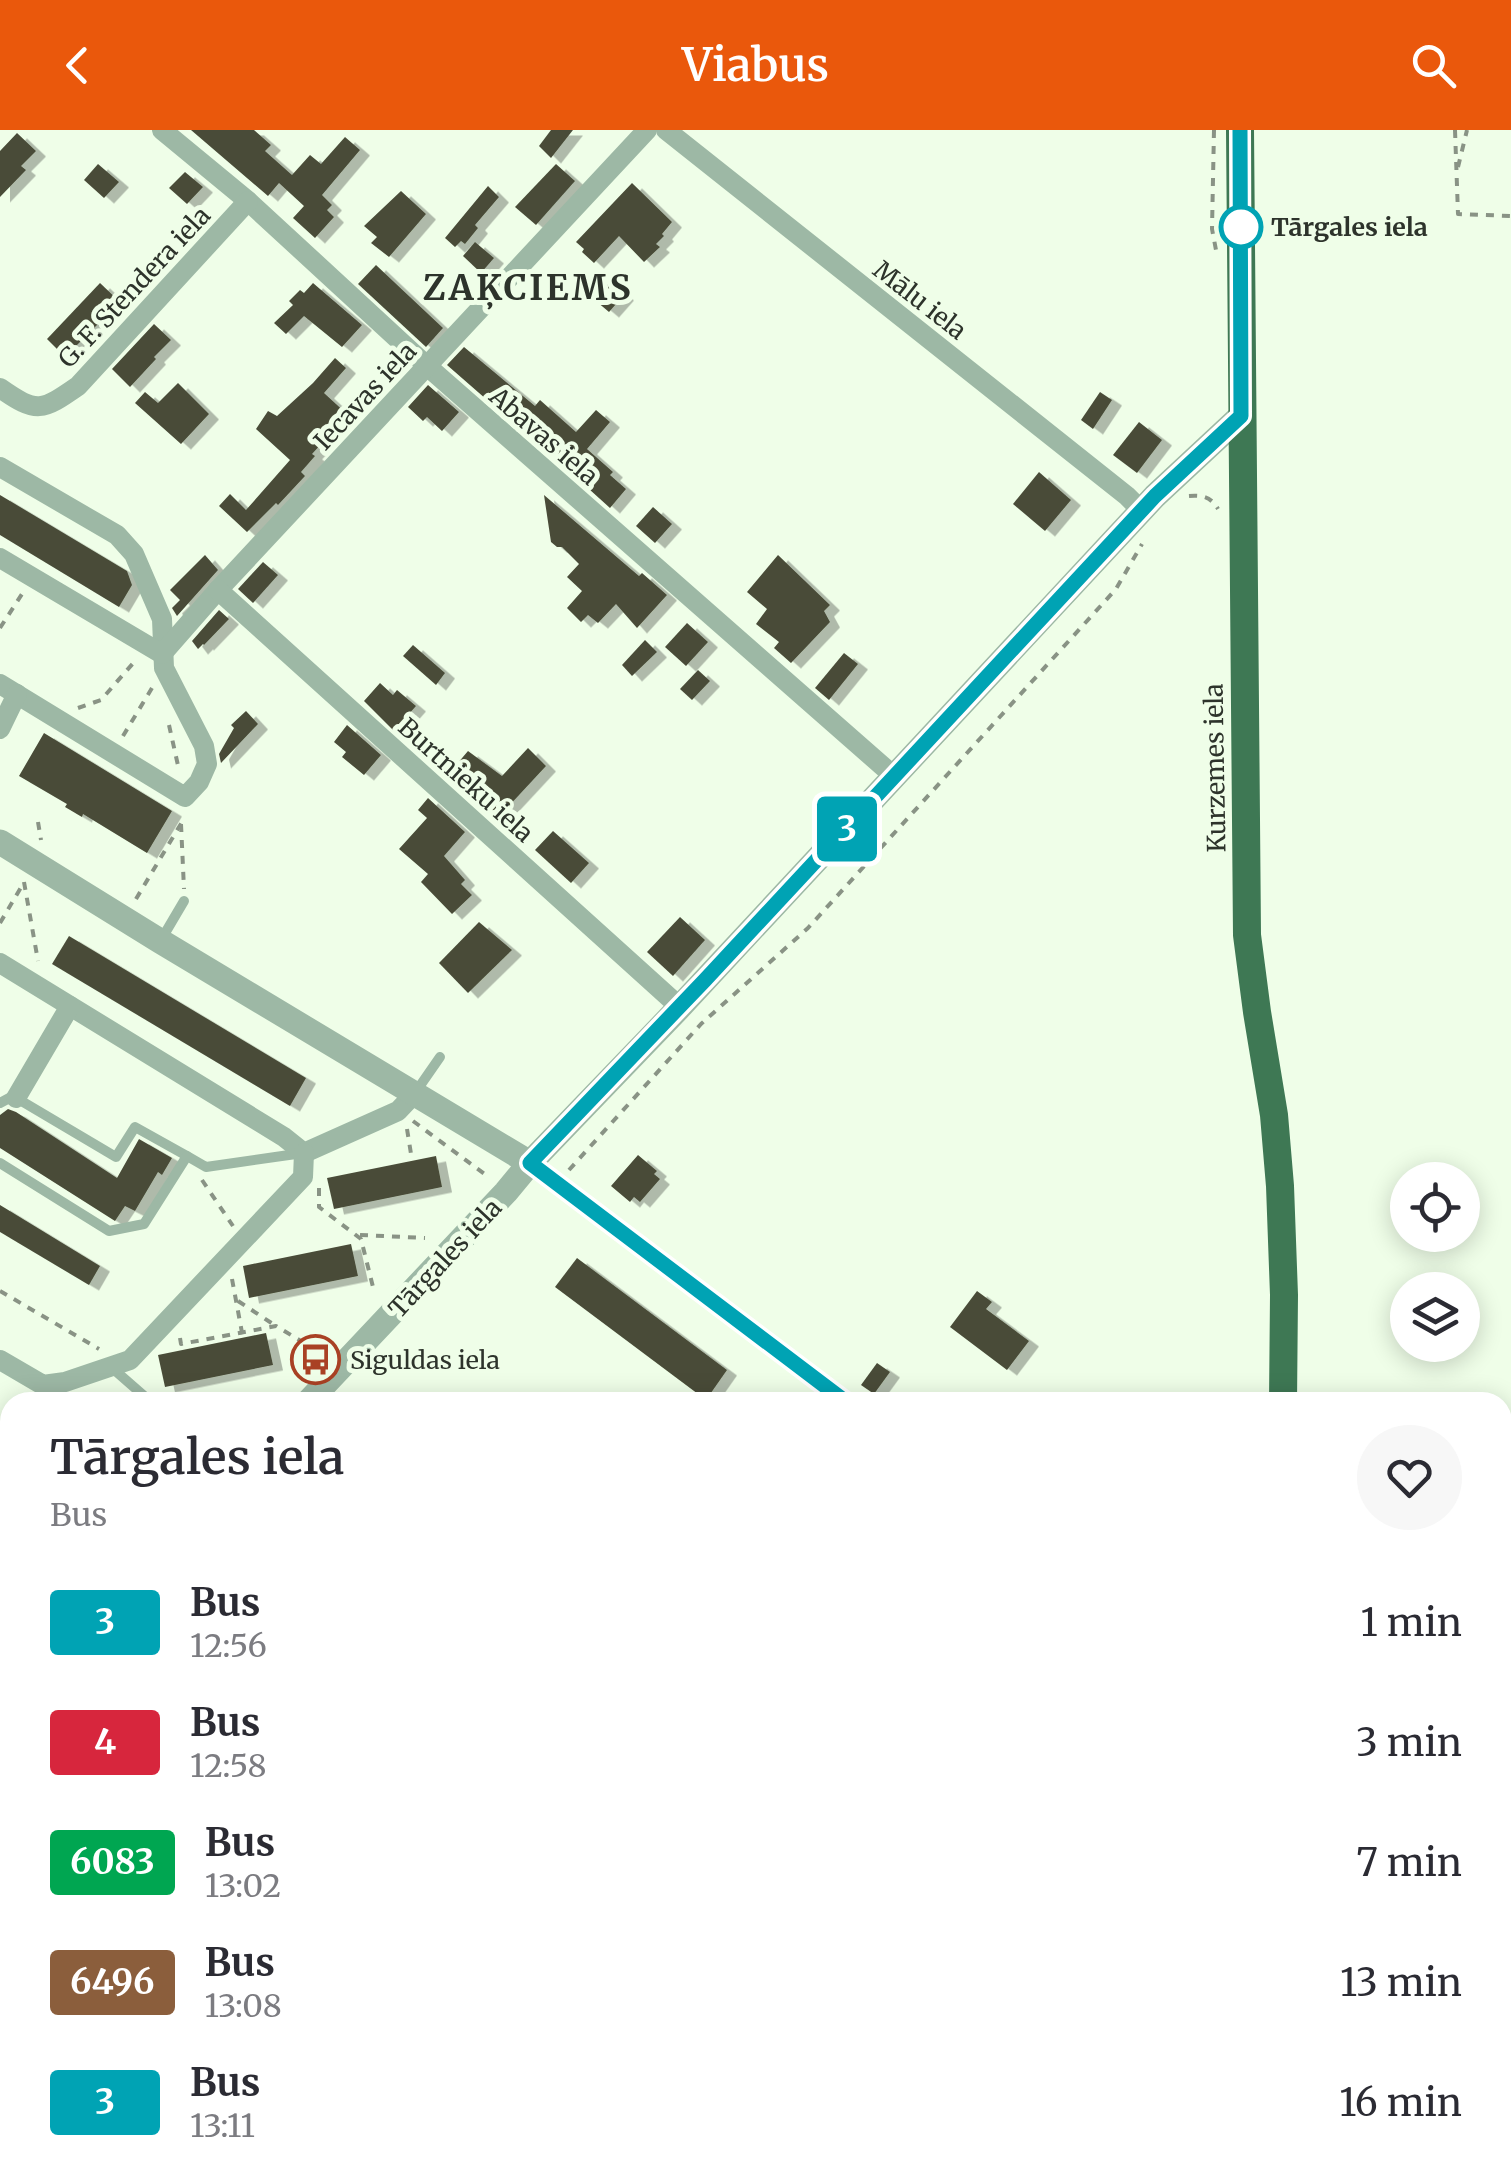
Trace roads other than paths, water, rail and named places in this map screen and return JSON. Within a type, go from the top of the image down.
[{"type":"highway","name":"Kurzemes iela","points":[[1240,130],[1248,935],[1274,1115],[1280,1186],[1282,1392]]},
{"type":"street","name":"Abavas iela","points":[[162,130],[248,201],[427,366],[895,778]]},
{"type":"street","name":"Iecavas iela","points":[[158,656],[647,130]]},
{"type":"street","name":"Mālu iela","points":[[666,130],[1142,510]]},
{"type":"street","name":"G. F. Stendera iela","points":[[0,388],[24,405],[38,407],[52,404],[78,386],[248,201]]},
{"type":"street","name":"Tārgales iela","points":[[317,1392],[1142,510],[1241,416]]},
{"type":"street","points":[[0,467],[117,535],[134,554],[162,619],[158,656]]},
{"type":"street","points":[[0,558],[158,656],[204,746],[206,764],[200,782],[185,797],[9,689],[0,728]]},
{"type":"street","name":"Burtnieku iela","points":[[218,590],[678,1009]]},
{"type":"street","points":[[0,842],[160,941],[410,1110],[530,1163],[833,1392]]},
{"type":"street","points":[[0,964],[284,1137],[304,1153]]},
{"type":"street","points":[[8,1101],[70,1006]]},
{"type":"street","points":[[304,1153],[398,1110],[410,1110]]},
{"type":"street","points":[[42,1392],[130,1360],[303,1178],[304,1153]]},
{"type":"street","points":[[0,1360],[36,1392]]},
{"type":"lane","points":[[160,941],[184,901]]},
{"type":"lane","points":[[410,1110],[440,1057]]},
{"type":"lane","points":[[8,1101],[116,1157],[135,1127],[206,1167],[304,1153]]},
{"type":"lane","points":[[0,1163],[110,1232],[144,1224],[191,1159]]},
{"type":"lane","points":[[116,1365],[141,1392]]},
{"type":"place","name":"Tārgales iela","points":[[1241,227]]},
{"type":"place","name":"Siguldas iela","points":[[315,1360]]},
{"type":"district","name":"ZAĶCIEMS","points":[[528,288]]}]
